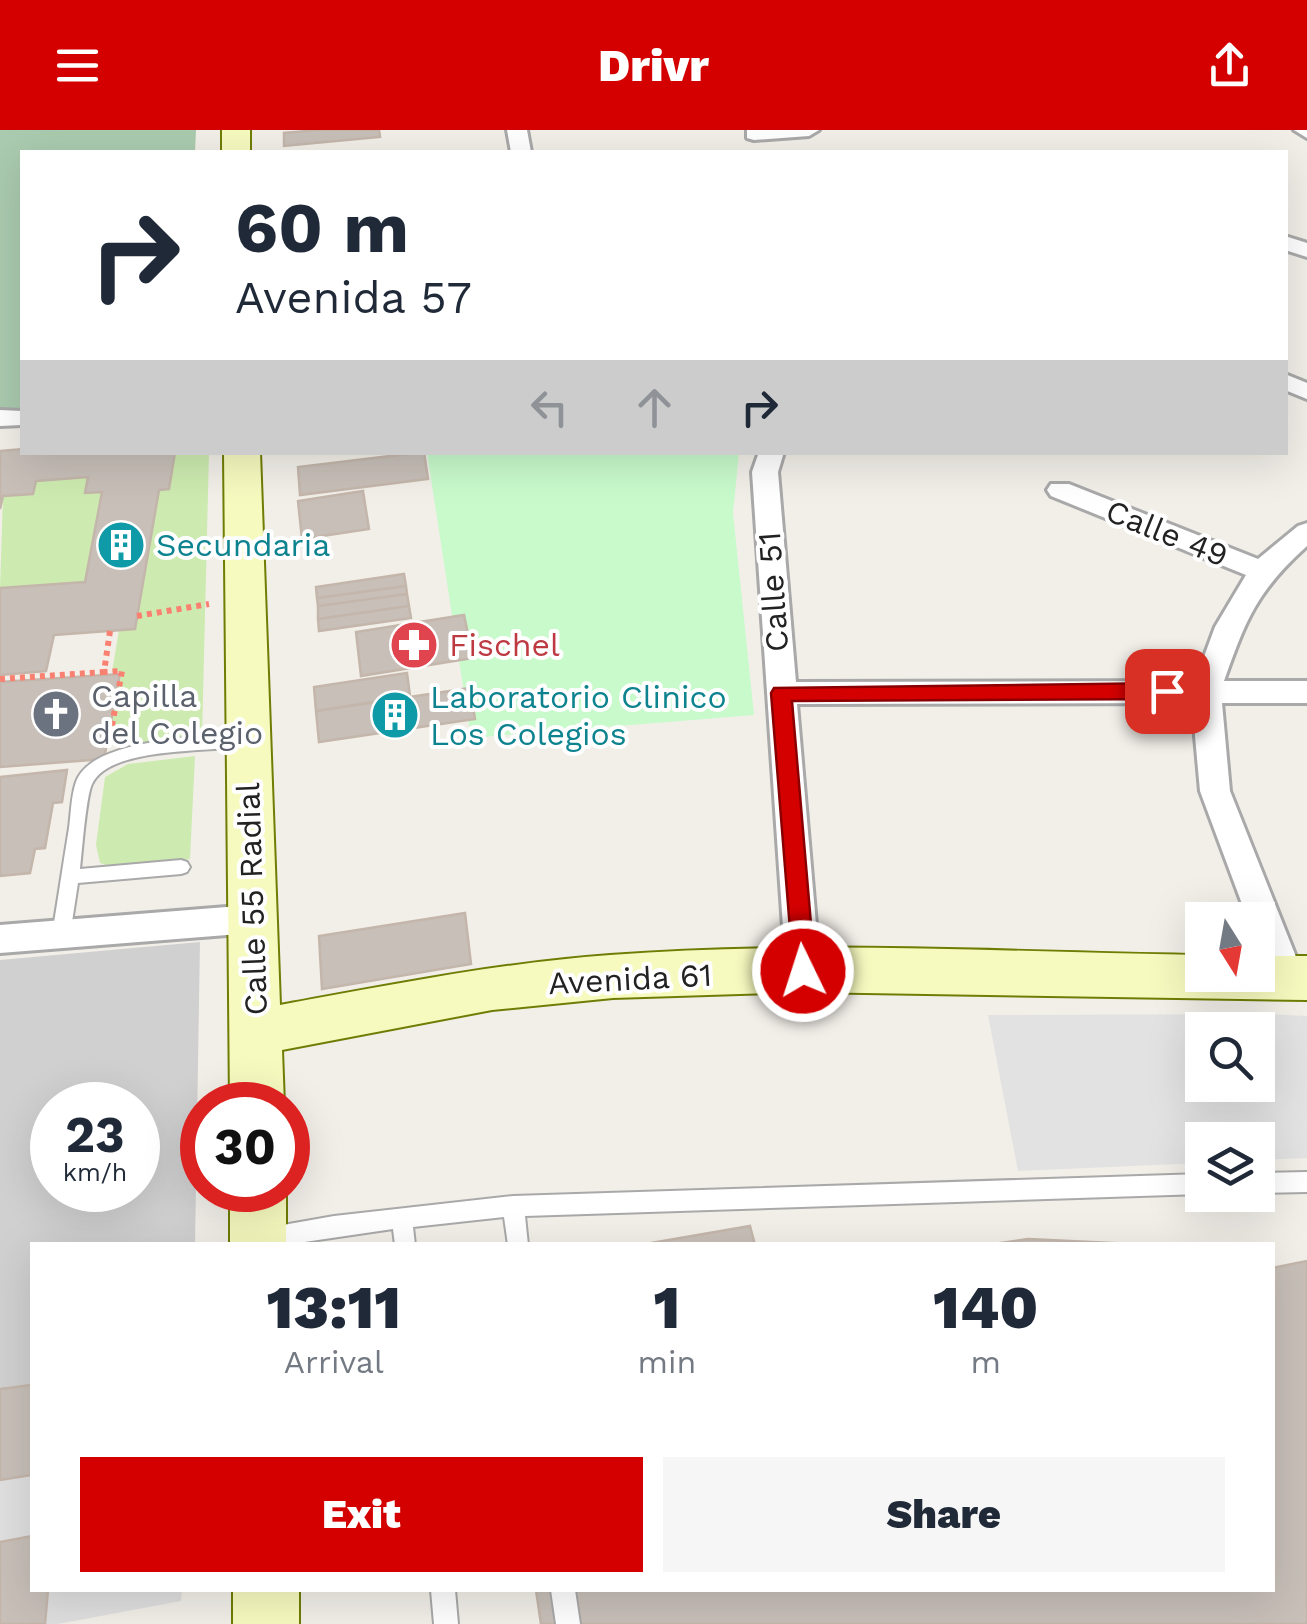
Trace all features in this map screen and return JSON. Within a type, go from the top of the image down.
[{"type":"main road","name":"Calle 55 Radial","points":[[242,455],[257,1082]]},
{"type":"main road","name":"Avenida 61","points":[[256,1032],[492,988],[614,976],[803,971],[1297,978]]},
{"type":"main road","points":[[266,1592],[266,1624]]},
{"type":"street","points":[[756,139],[809,130]]},
{"type":"street","name":"Calle 51","points":[[771,455],[765,472],[803,971]]},
{"type":"street","name":"Calle 49","points":[[1060,490],[1262,572],[1230,627],[1206,691],[1215,791],[1297,978]]},
{"type":"street","points":[[1262,572],[1307,532]]},
{"type":"street","points":[[781,693],[1307,692]]},
{"type":"street","points":[[0,939],[252,920]]},
{"type":"lane","points":[[61,934],[84,782],[90,772],[134,752],[248,740]]},
{"type":"lane","points":[[69,877],[181,866]]},
{"type":"lane","points":[[1275,1183],[1307,1182]]},
{"type":"lane","points":[[258,1225],[402,1220],[513,1206],[1185,1185]]},
{"type":"lane","points":[[513,1206],[518,1242]]},
{"type":"lane","points":[[402,1220],[405,1242]]},
{"type":"lane","points":[[443,1592],[446,1624]]},
{"type":"lane","points":[[563,1592],[568,1624]]},
{"type":"path","points":[[137,616],[245,598]]},
{"type":"path","points":[[104,672],[110,631]]},
{"type":"path","points":[[0,680],[122,671],[111,731],[129,730]]},
{"type":"shaded area","points":[[200,942],[198,1082],[180,1082],[180,1212],[196,1212],[195,1242],[30,1242],[30,1385],[0,1389],[0,960]]},
{"type":"shaded area","points":[[1185,1014],[1185,1102],[1275,1102],[1275,1014],[1307,1016],[1307,1158],[1275,1159],[1275,1122],[1185,1122],[1185,1164],[1018,1171],[988,1015]]},
{"type":"shaded area","points":[[30,1385],[30,1592],[182,1592],[181,1601],[58,1624],[0,1624],[0,1389]]},
{"type":"green space","points":[[0,130],[196,130],[195,150],[20,150],[20,408],[0,408]]},
{"type":"green space","points":[[175,455],[209,455],[202,737],[107,746],[122,672],[112,672],[119,630],[135,629],[159,490],[169,489]]},
{"type":"green space","points":[[427,455],[739,455],[733,513],[754,715],[471,738]]},
{"type":"green space","points":[[88,477],[102,492],[85,582],[0,588],[3,496],[33,494],[36,481]]},
{"type":"green space","points":[[195,756],[190,859],[118,869],[100,863],[96,845],[105,777],[128,764]]},
{"type":"building","points":[[379,130],[380,137],[284,146],[284,133]]},
{"type":"building","name":"Secundaria","points":[[20,449],[20,455],[175,455],[169,489],[159,490],[135,629],[54,635],[46,671],[0,675],[0,588],[85,582],[102,492],[85,493],[88,477],[36,481],[33,494],[3,496],[0,509],[0,451]]},
{"type":"building","points":[[424,455],[428,479],[300,495],[298,467]]},
{"type":"building","points":[[363,491],[369,529],[302,539],[298,501]]},
{"type":"building","points":[[404,574],[406,586],[317,598],[316,587]]},
{"type":"building","points":[[406,586],[407,594],[318,606],[317,598]]},
{"type":"building","points":[[407,594],[409,606],[318,619],[318,606]]},
{"type":"building","points":[[409,606],[411,618],[319,631],[318,619]]},
{"type":"building","name":"Fischel","points":[[464,615],[473,658],[361,676],[356,632]]},
{"type":"building","points":[[407,673],[410,696],[316,711],[314,687]]},
{"type":"building","name":"Capilla del Colegio","points":[[120,674],[104,759],[0,767],[0,682]]},
{"type":"building","name":"Laboratorio Clinico Los Colegios","points":[[470,688],[475,719],[319,742],[316,711]]},
{"type":"building","points":[[67,770],[62,802],[53,803],[45,848],[35,849],[30,873],[0,876],[0,777]]},
{"type":"building","points":[[465,913],[471,964],[322,989],[319,936]]},
{"type":"building","points":[[750,1226],[754,1242],[657,1242]]},
{"type":"building","points":[[1028,1239],[1091,1242],[1007,1242]]},
{"type":"building","points":[[1307,1261],[1307,1624],[541,1624],[536,1592],[1275,1592],[1275,1267]]},
{"type":"building","points":[[30,1385],[30,1475],[0,1480],[0,1389]]},
{"type":"building","points":[[30,1536],[30,1592],[48,1592],[45,1624],[0,1624],[0,1542]]},
{"type":"place","name":"Secundaria","points":[[121,545]]},
{"type":"place","name":"Fischel","points":[[414,645]]},
{"type":"place","name":"Capilla del Colegio","points":[[56,714]]},
{"type":"place","name":"Laboratorio Clinico Los Colegios","points":[[395,715]]},
{"type":"route","points":[[803,971],[781,693],[1167,691]]}]
